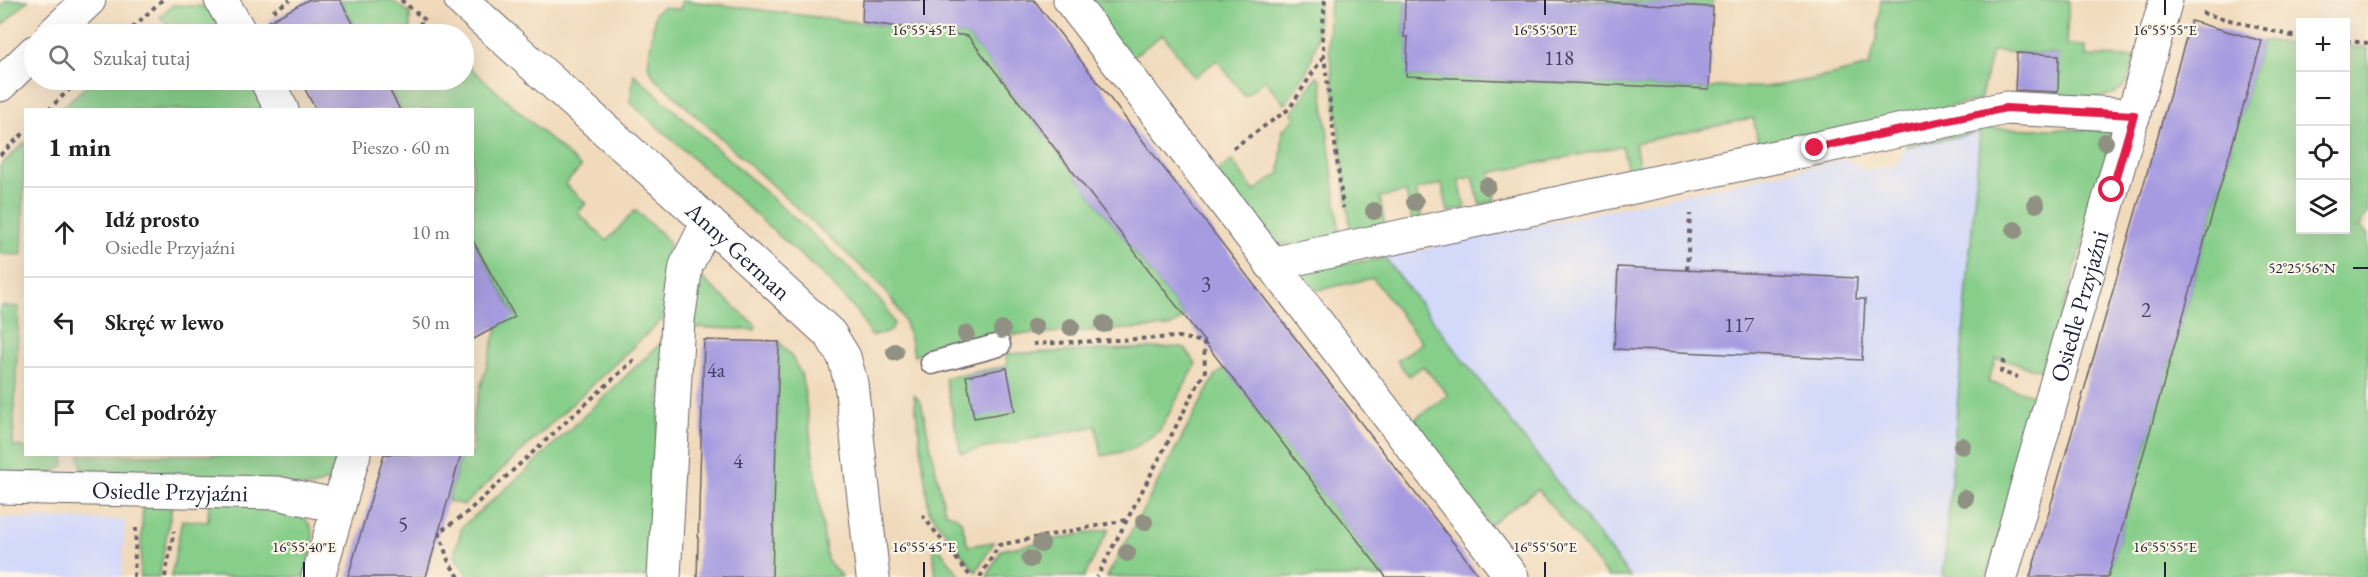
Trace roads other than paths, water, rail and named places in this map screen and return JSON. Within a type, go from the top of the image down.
[{"type":"street","points":[[64,24],[89,0]]},
{"type":"street","points":[[221,0],[235,24]]},
{"type":"street","name":"Anny German","points":[[461,0],[830,334],[844,357],[851,383],[873,577]]},
{"type":"street","points":[[1070,0],[1512,577]]},
{"type":"street","name":"Osiedle Przyjaźni","points":[[2001,577],[2166,2]]},
{"type":"street","points":[[0,85],[24,62]]},
{"type":"street","points":[[271,90],[281,108]]},
{"type":"street","points":[[1271,264],[1347,246],[2006,108],[2134,115]]},
{"type":"street","points":[[664,577],[678,320],[686,266],[708,222]]},
{"type":"street","points":[[318,577],[353,456]]},
{"type":"street","name":"Osiedle Przyjaźni","points":[[0,487],[278,493],[339,506]]},
{"type":"lane","points":[[932,363],[999,345]]}]
